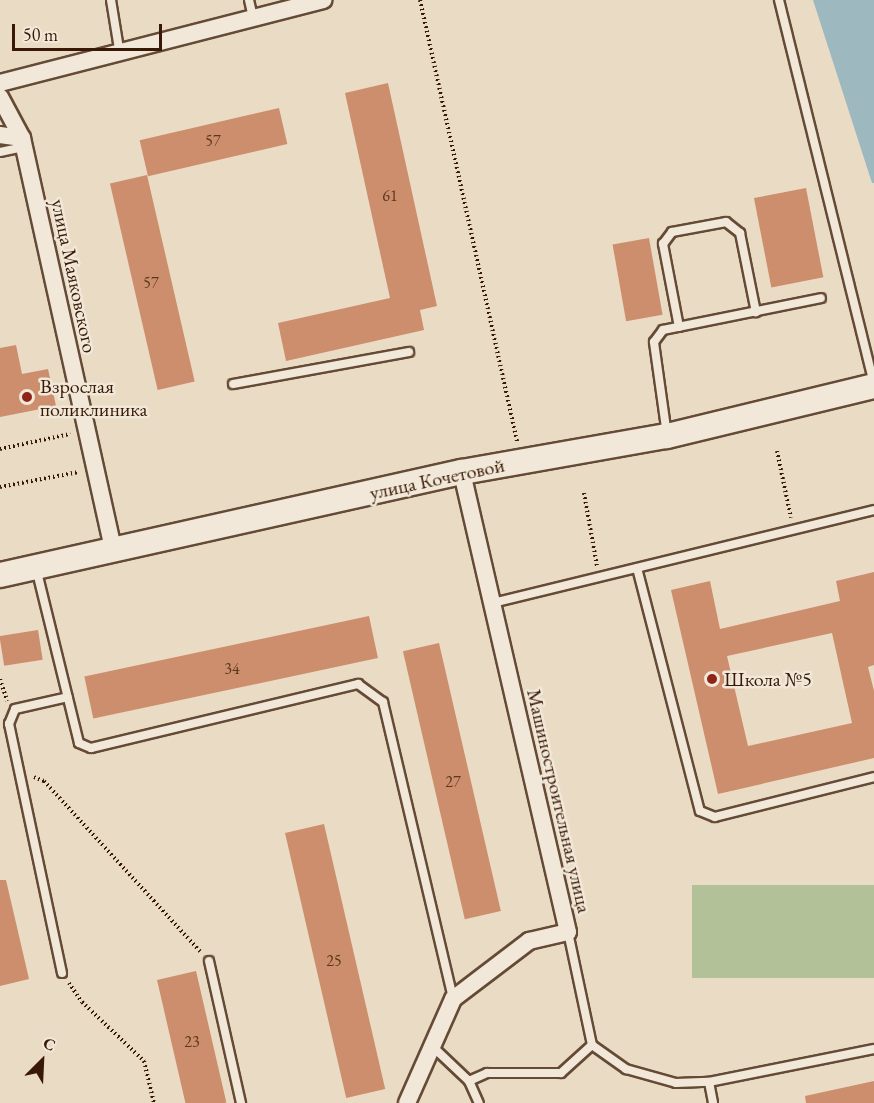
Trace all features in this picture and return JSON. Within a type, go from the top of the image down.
[{"type":"main road","name":"улица Кочетовой","points":[[0,575],[462,472],[667,436],[874,385]]},
{"type":"street","points":[[0,83],[120,55],[324,0]]},
{"type":"street","name":"улица Маяковского","points":[[0,97],[23,142],[113,550]]},
{"type":"street","points":[[0,135],[23,142]]},
{"type":"street","name":"Машиностроительная улица","points":[[407,1103],[453,999],[529,941],[568,932],[462,472]]},
{"type":"lane","points":[[111,0],[120,55]]},
{"type":"lane","points":[[249,0],[253,18]]},
{"type":"lane","points":[[779,0],[874,385]]},
{"type":"lane","points":[[0,152],[23,142]]},
{"type":"lane","points":[[679,327],[663,244],[672,232],[726,222],[740,232],[756,312]]},
{"type":"lane","points":[[667,436],[654,342],[663,330],[821,298]]},
{"type":"lane","points":[[233,384],[409,352]]},
{"type":"lane","points":[[493,603],[874,510]]},
{"type":"lane","points":[[36,567],[79,743],[91,748],[358,684],[383,702],[453,999]]},
{"type":"lane","points":[[637,568],[700,811],[715,817],[874,777]]},
{"type":"lane","points":[[62,973],[9,724],[15,709],[68,697]]},
{"type":"lane","points":[[568,932],[591,1045],[626,1069],[676,1083],[709,1082],[874,1049]]},
{"type":"lane","points":[[208,960],[241,1103]]},
{"type":"lane","points":[[469,1081],[487,1073],[561,1073],[591,1045]]},
{"type":"lane","points":[[432,1046],[469,1081],[479,1103]]},
{"type":"lane","points":[[709,1082],[713,1103]]},
{"type":"path","points":[[420,0],[520,462]]},
{"type":"path","points":[[0,449],[87,430]]},
{"type":"path","points":[[777,451],[794,530]]},
{"type":"path","points":[[0,487],[95,469]]},
{"type":"path","points":[[584,493],[599,578]]},
{"type":"path","points":[[19,771],[44,781],[208,960]]},
{"type":"path","points":[[62,973],[82,1002],[144,1061],[154,1103]]},
{"type":"green space","points":[[692,885],[874,885],[874,978],[692,978]]},
{"type":"water","points":[[813,0],[874,0],[874,183],[872,183]]},
{"type":"building","points":[[388,83],[437,306],[420,310],[424,330],[286,361],[278,323],[390,298],[345,93]]},
{"type":"building","points":[[279,108],[287,144],[148,176],[140,140]]},
{"type":"building","points":[[147,175],[195,382],[158,390],[110,184]]},
{"type":"building","points":[[806,188],[823,277],[771,287],[754,198]]},
{"type":"building","points":[[649,238],[663,315],[626,321],[613,244]]},
{"type":"building","name":"Взрослая поликлиника","points":[[16,345],[22,374],[48,369],[56,406],[0,417],[0,348]]},
{"type":"building","name":"Школа №5","points":[[874,572],[874,665],[868,667],[874,691],[874,758],[718,794],[671,590],[710,581],[720,629],[840,601],[836,581]],"holes":[[[832,633],[852,723],[748,746],[727,656]]]},
{"type":"building","points":[[369,616],[378,658],[93,719],[84,677]]},
{"type":"building","points":[[38,630],[43,660],[4,666],[0,636]]},
{"type":"building","points":[[439,643],[501,911],[465,919],[403,651]]},
{"type":"building","points":[[324,824],[385,1089],[346,1098],[285,833]]},
{"type":"building","points":[[0,880],[6,880],[29,979],[0,986]]},
{"type":"building","points":[[196,971],[226,1103],[185,1103],[157,980]]},
{"type":"building","points":[[874,1081],[874,1103],[806,1103],[805,1096]]},
{"type":"place","name":"Взрослая поликлиника","points":[[27,397]]},
{"type":"place","name":"Школа №5","points":[[712,679]]}]
